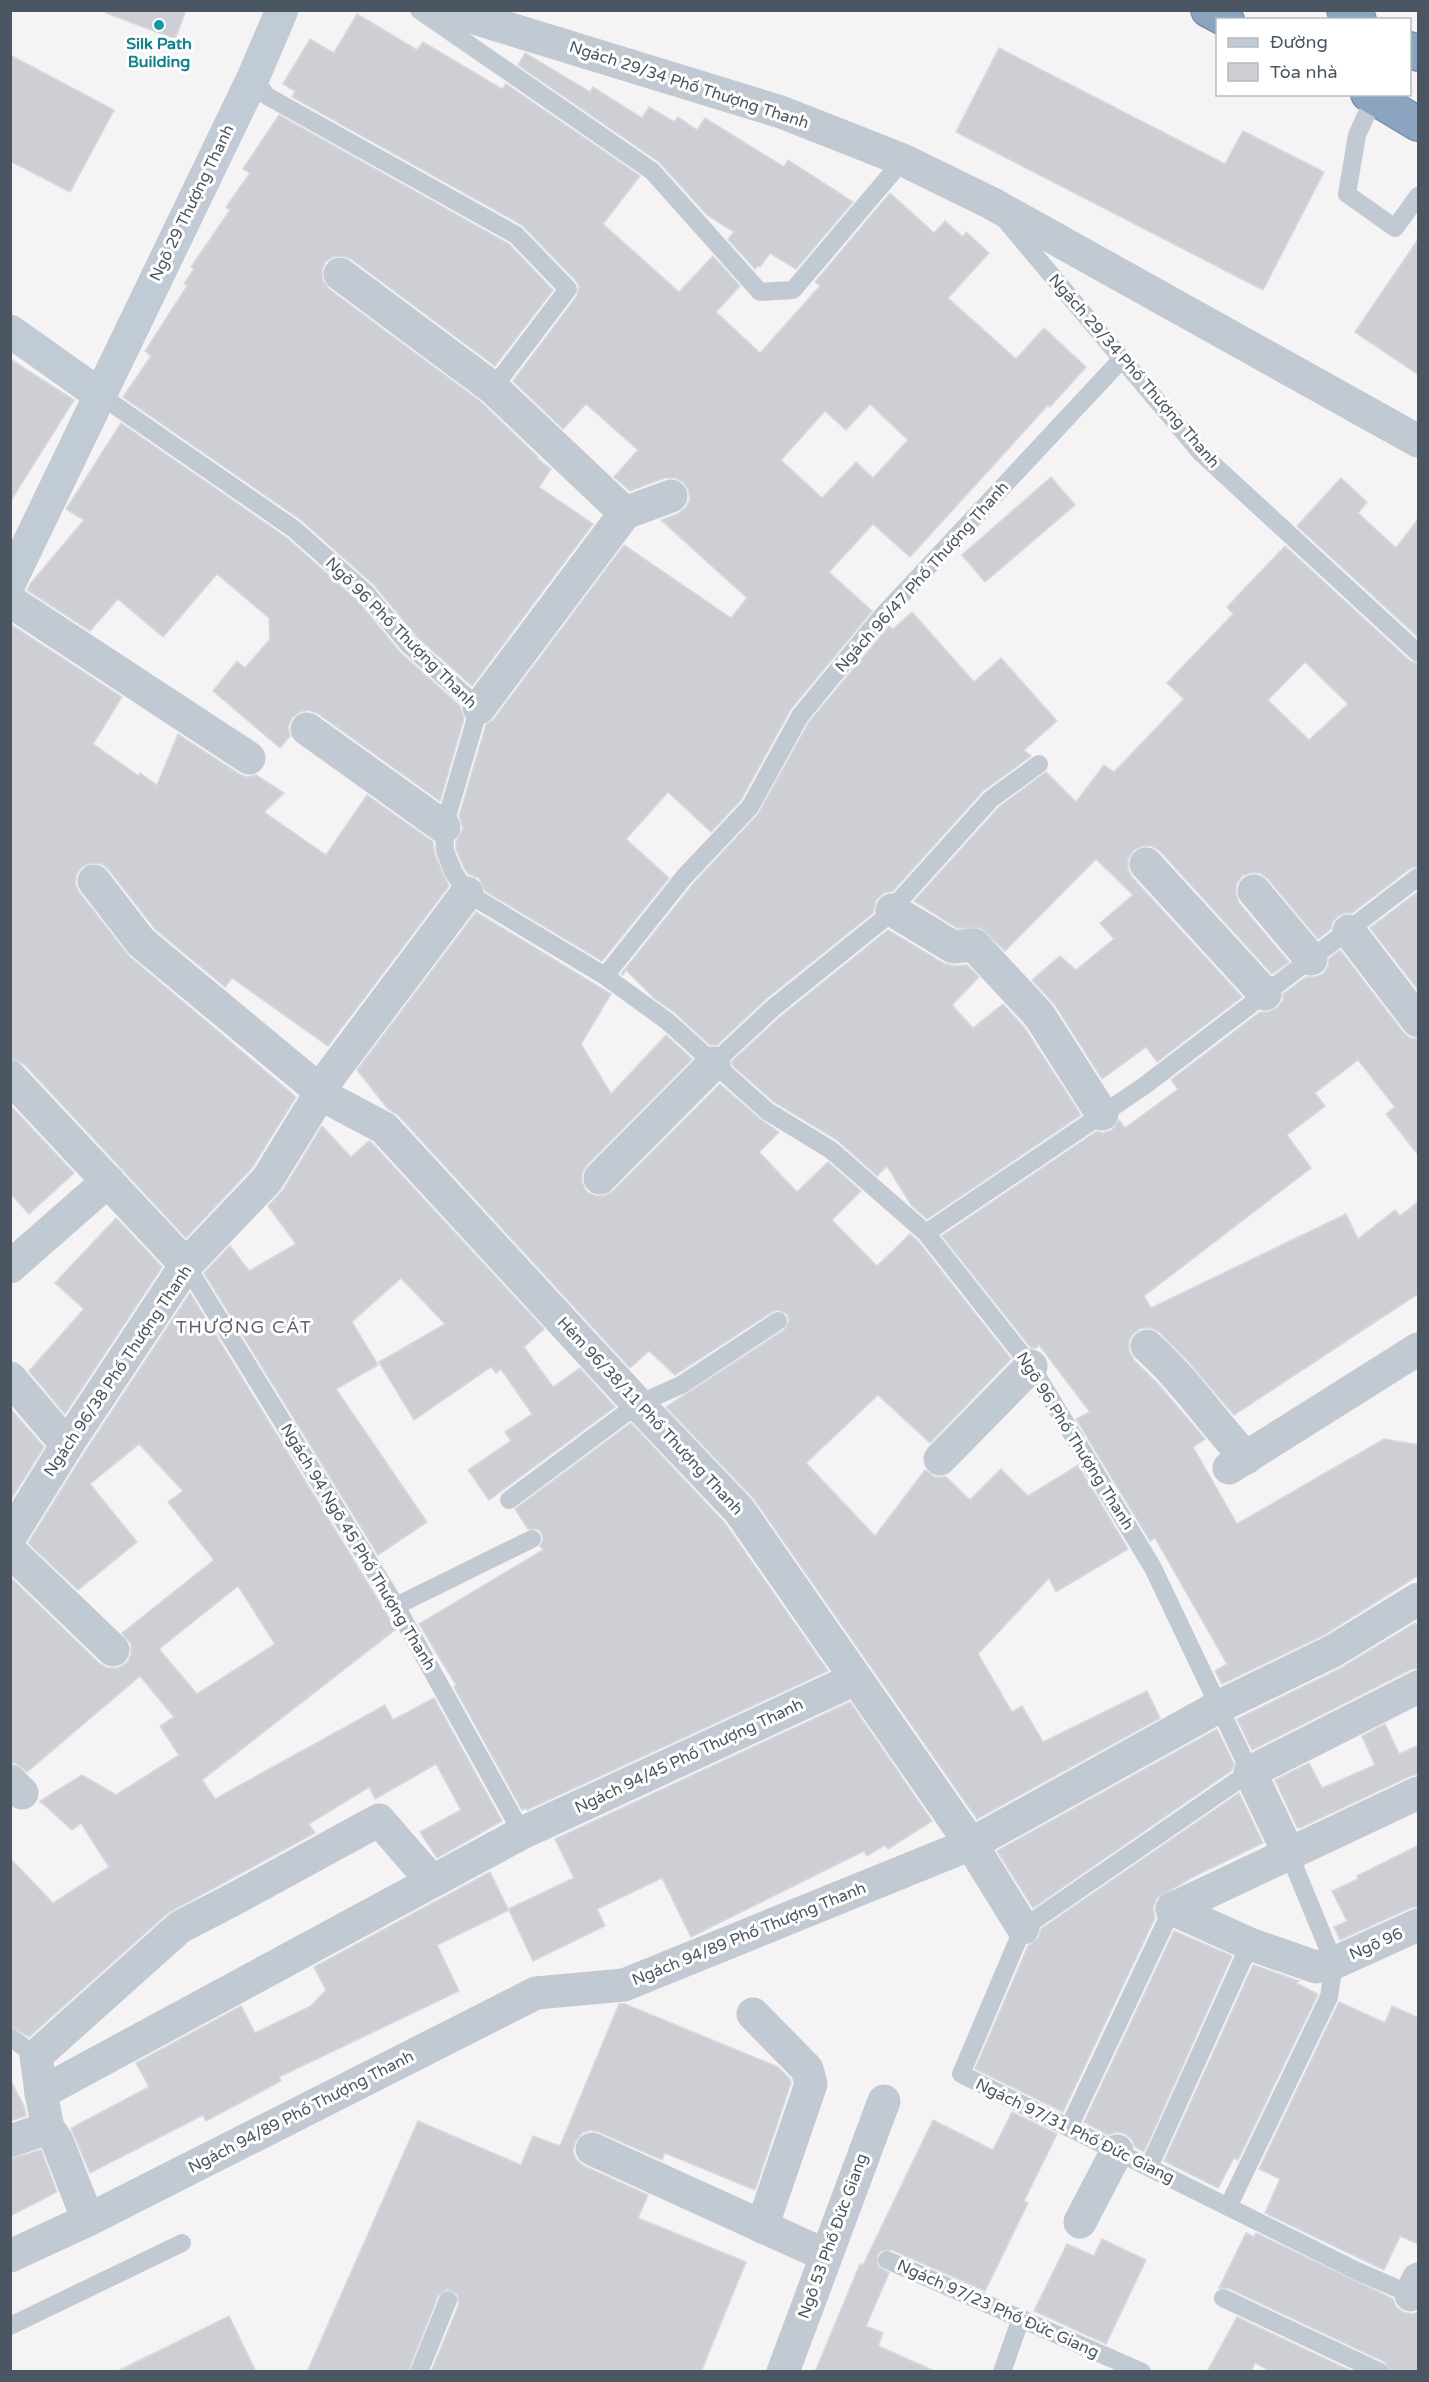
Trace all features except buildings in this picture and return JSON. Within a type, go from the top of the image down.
[{"type":"highway","points":[[1209,10],[1223,18]]},
{"type":"highway","points":[[1371,96],[1419,124]]},
{"type":"street","name":"Ngõ 29 Thượng Thanh","points":[[10,582],[253,78],[282,10]]},
{"type":"street","name":"Ngách 29/34 Phố Thượng Thanh","points":[[448,10],[781,112],[903,160],[991,203],[1419,441]]},
{"type":"street","points":[[340,274],[493,388],[625,513]]},
{"type":"street","points":[[10,331],[100,395]]},
{"type":"street","points":[[479,708],[625,513],[671,496]]},
{"type":"street","points":[[10,597],[13,603],[249,759]]},
{"type":"street","points":[[307,729],[444,827]]},
{"type":"street","points":[[1146,864],[1265,994]]},
{"type":"street","name":"Hẻm 96/38/11 Phố Thượng Thanh","points":[[94,881],[141,942],[319,1092],[384,1128],[638,1404],[739,1510],[971,1844],[1023,1928]]},
{"type":"street","points":[[1254,891],[1311,959]]},
{"type":"street","name":"Ngách 96/38 Phố Thượng Thanh","points":[[10,1538],[67,1445],[186,1265],[267,1180],[319,1092],[467,893]]},
{"type":"street","points":[[892,910],[953,947],[974,945],[1039,1015],[1102,1114]]},
{"type":"street","points":[[1349,931],[1419,1021]]},
{"type":"street","points":[[600,1178],[714,1063]]},
{"type":"street","points":[[10,1077],[186,1265]]},
{"type":"street","points":[[10,1267],[108,1181]]},
{"type":"street","points":[[1147,1346],[1175,1372],[1217,1427],[1237,1463],[1419,1349]]},
{"type":"street","points":[[940,1459],[1030,1366]]},
{"type":"street","points":[[10,1378],[67,1445]]},
{"type":"street","points":[[10,1551],[113,1650]]},
{"type":"street","name":"Ngách 94/89 Phố Thượng Thanh","points":[[10,2256],[88,2220],[536,1993],[624,1985],[971,1844],[1218,1707],[1333,1651],[1419,1599]]},
{"type":"street","name":"Ngách 94/45 Phố Thượng Thanh","points":[[41,2093],[522,1833],[855,1679]]},
{"type":"street","points":[[1250,1772],[1419,1687]]},
{"type":"street","name":"Ngõ 96 Phố Thượng Thanh","points":[[1250,1772],[1290,1856]]},
{"type":"street","points":[[1172,1909],[1419,1794]]},
{"type":"street","points":[[88,2220],[57,2141],[48,2127],[36,2056],[180,1926],[379,1820],[431,1881]]},
{"type":"street","points":[[1172,1909],[1250,1944],[1316,1967],[1334,1963]]},
{"type":"street","name":"Ngõ 96","points":[[1334,1963],[1419,1925]]},
{"type":"street","points":[[753,2014],[807,2069],[811,2084],[762,2227]]},
{"type":"street","name":"Ngõ 53 Phố Đức Giang","points":[[783,2372],[884,2101]]},
{"type":"street","points":[[10,2141],[48,2127]]},
{"type":"street","points":[[592,2149],[825,2255]]},
{"type":"street","points":[[1080,2222],[1117,2151]]},
{"type":"lane","points":[[418,10],[652,171],[760,292],[793,290],[903,160]]},
{"type":"lane","points":[[253,78],[267,96],[516,235],[568,289],[493,388]]},
{"type":"lane","points":[[1371,96],[1357,135],[1347,195],[1395,228],[1419,196]]},
{"type":"lane","name":"Ngách 29/34 Phố Thượng Thanh","points":[[991,203],[1201,453],[1419,653]]},
{"type":"lane","name":"Ngách 96/47 Phố Thượng Thanh","points":[[605,976],[684,877],[750,807],[800,716],[882,616],[1121,360]]},
{"type":"lane","name":"Ngõ 96 Phố Thượng Thanh","points":[[100,395],[294,529],[366,593],[408,644],[479,708],[444,827],[446,851],[454,873],[467,893],[605,976],[667,1021],[767,1111],[831,1150],[926,1233],[1030,1366],[1154,1568],[1250,1772]]},
{"type":"lane","points":[[714,1063],[773,1008],[881,921],[991,799],[1039,764]]},
{"type":"lane","points":[[926,1233],[1144,1086],[1419,877]]},
{"type":"lane","name":"Ngách 94 Ngõ 45 Phố Thượng Thanh","points":[[186,1265],[396,1606],[522,1833]]},
{"type":"lane","points":[[509,1500],[638,1404],[681,1385],[778,1321]]},
{"type":"lane","points":[[396,1606],[532,1539]]},
{"type":"lane","points":[[1023,1928],[1250,1772]]},
{"type":"lane","name":"Ngõ 96 Phố Thượng Thanh","points":[[1290,1856],[1334,1963]]},
{"type":"lane","points":[[1069,2127],[1172,1909]]},
{"type":"lane","name":"Ngách 97/31 Phố Đức Giang","points":[[1023,1928],[961,2074],[1357,2271],[1416,2291]]},
{"type":"lane","points":[[1149,2167],[1250,1944]]},
{"type":"lane","points":[[1228,2206],[1329,1997],[1334,1963]]},
{"type":"lane","points":[[10,2037],[36,2056]]},
{"type":"lane","points":[[10,2326],[182,2243]]},
{"type":"lane","name":"Ngách 97/23 Phố Đức Giang","points":[[887,2260],[1142,2372]]},
{"type":"lane","points":[[1222,2298],[1380,2372]]},
{"type":"lane","points":[[419,2372],[448,2300]]},
{"type":"lane","points":[[1002,2372],[1021,2318]]},
{"type":"place","name":"Silk Path Building","points":[[159,25]]},
{"type":"district","name":"THƯỢNG CÁT","points":[[244,1327]]}]
